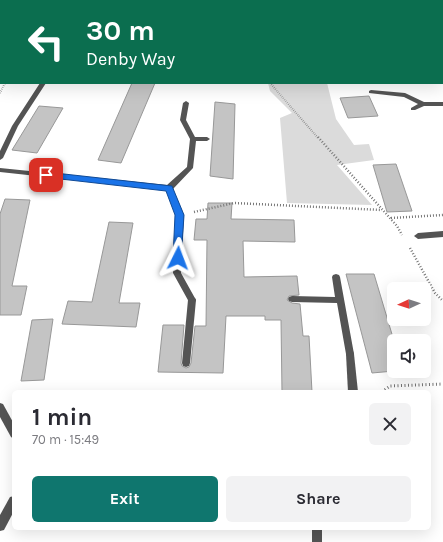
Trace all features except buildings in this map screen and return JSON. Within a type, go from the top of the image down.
[{"type":"street","points":[[0,158],[15,126],[42,84]]},
{"type":"street","points":[[371,92],[405,95],[423,104],[443,104]]},
{"type":"street","points":[[0,170],[169,188],[190,168],[193,140],[183,120],[186,103]]},
{"type":"street","points":[[413,109],[423,104]]},
{"type":"street","points":[[193,140],[207,138]]},
{"type":"street","points":[[169,188],[180,215],[177,273],[192,300],[186,363]]},
{"type":"street","points":[[418,236],[443,234]]},
{"type":"street","points":[[336,277],[350,354],[353,390]]},
{"type":"street","points":[[292,299],[340,300]]},
{"type":"street","points":[[0,407],[12,430]]},
{"type":"street","points":[[0,526],[12,505]]},
{"type":"street","points":[[317,530],[317,542]]},
{"type":"path","points":[[0,93],[4,84]]},
{"type":"path","points":[[271,84],[382,210],[398,226],[405,240]]},
{"type":"path","points":[[180,215],[234,203],[382,210]]},
{"type":"path","points":[[391,218],[443,215]]},
{"type":"path","points":[[409,246],[435,293],[443,301]]},
{"type":"path","points":[[385,390],[390,386],[443,384]]},
{"type":"shaded area","points":[[268,84],[327,84],[336,119],[354,145],[369,144],[374,160],[337,165],[372,205],[287,203],[280,118],[292,113],[270,91]]},
{"type":"route","points":[[46,175],[169,188],[180,215],[178,258]]}]
